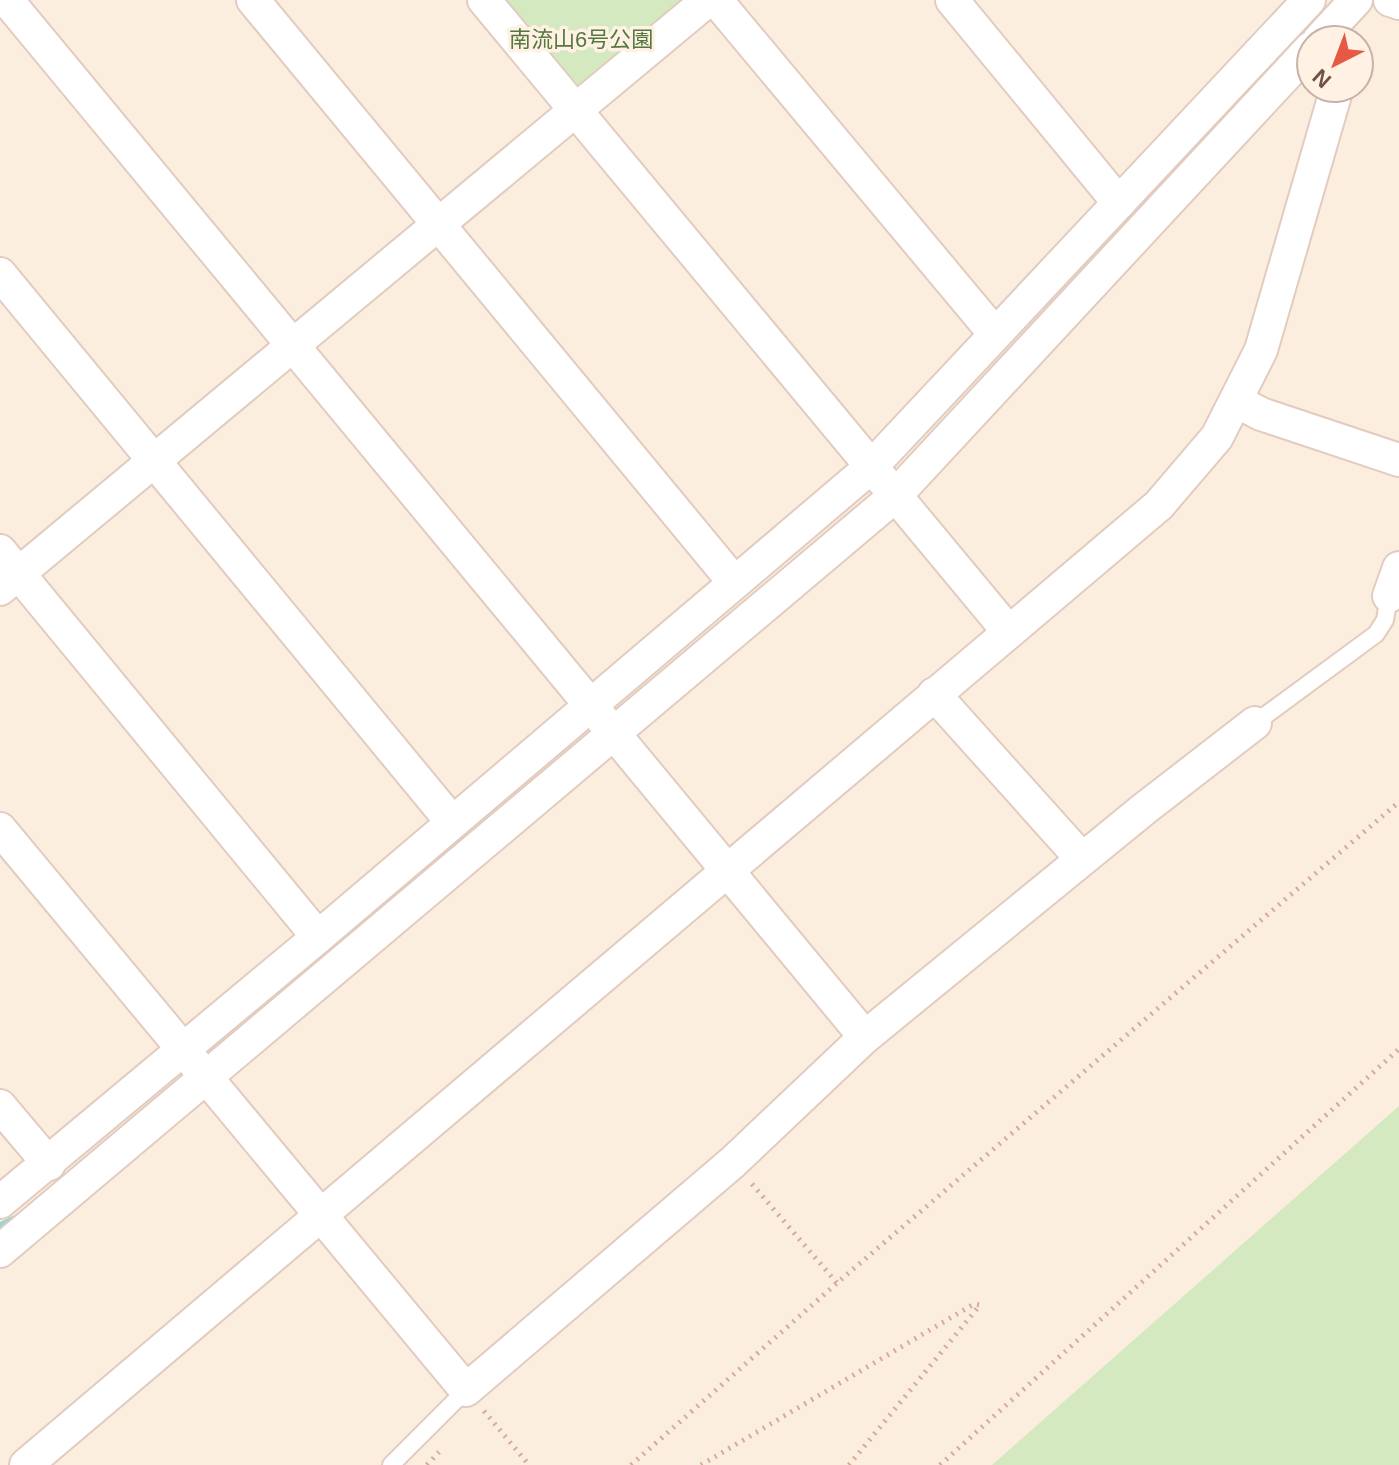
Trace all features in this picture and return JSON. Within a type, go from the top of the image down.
[{"type":"street","points":[[7,0],[865,1037]]},
{"type":"street","points":[[253,0],[734,582]]},
{"type":"street","points":[[484,0],[1008,631]]},
{"type":"street","points":[[318,937],[6,571],[155,461],[708,0]]},
{"type":"street","points":[[716,0],[995,334]]},
{"type":"street","points":[[952,0],[1119,203]]},
{"type":"street","points":[[0,1202],[49,1164],[871,467],[1309,0]]},
{"type":"street","points":[[1335,24],[1358,0]]},
{"type":"street","points":[[1353,24],[1358,0]]},
{"type":"street","points":[[1390,0],[1399,3]]},
{"type":"street","points":[[0,1251],[895,496],[1295,65]]},
{"type":"street","points":[[26,1465],[1159,505],[1217,437],[1238,402],[1261,350],[1332,104]]},
{"type":"street","points":[[0,274],[452,822]]},
{"type":"street","points":[[1238,402],[1261,414],[1399,460]]},
{"type":"street","points":[[934,694],[1082,859]]},
{"type":"street","points":[[0,829],[473,1398],[733,1162],[865,1037],[1082,859],[1255,723]]},
{"type":"street","points":[[0,1106],[49,1164]]},
{"type":"lane","points":[[1255,723],[1376,634],[1385,620],[1394,582]]},
{"type":"lane","points":[[391,1465],[473,1398]]},
{"type":"path","points":[[631,1465],[837,1283],[1399,802]]},
{"type":"path","points":[[940,1465],[1399,1049]]},
{"type":"path","points":[[733,1162],[837,1283]]},
{"type":"path","points":[[701,1465],[974,1304],[980,1305],[849,1465]]},
{"type":"path","points":[[473,1398],[529,1465]]},
{"type":"green space","name":"南流山6号公園","points":[[501,0],[685,0],[575,94]]},
{"type":"green space","points":[[1399,1106],[1399,1465],[992,1465]]},
{"type":"waterway","points":[[0,1227],[19,1218]]}]
